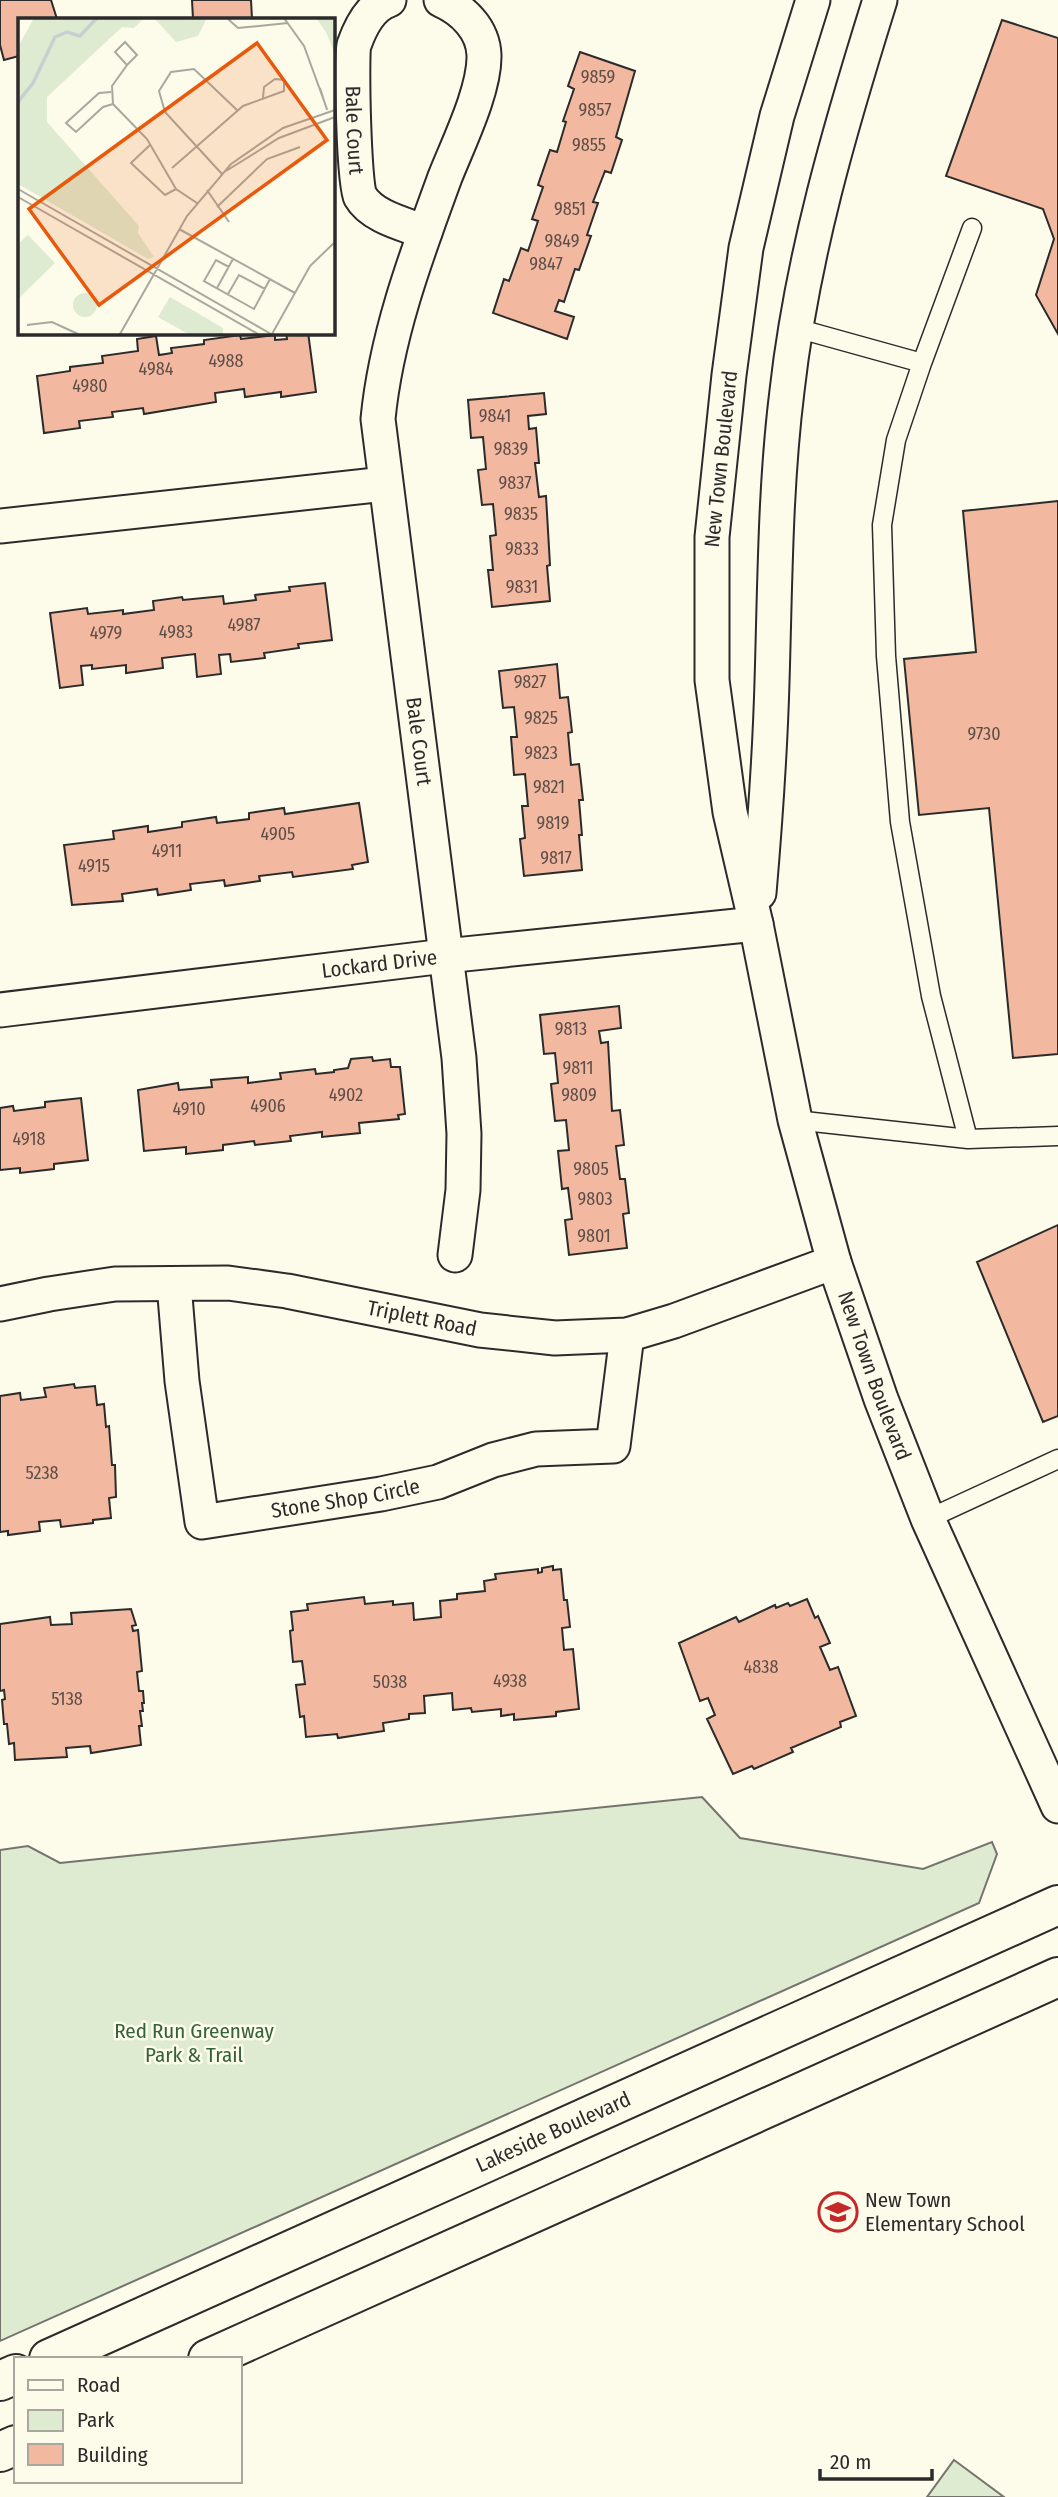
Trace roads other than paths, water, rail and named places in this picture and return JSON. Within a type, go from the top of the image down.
[{"type":"main road","name":"Lakeside Boulevard","points":[[54,2357],[1058,1905]]},
{"type":"main road","points":[[212,2357],[1058,1977]]},
{"type":"street","name":"Bale Court","points":[[389,0],[380,3],[363,26],[353,48],[355,171],[360,195],[378,214],[425,232]]},
{"type":"street","name":"Bale Court","points":[[440,0],[459,8],[479,32],[484,54],[481,81],[425,232],[393,335],[381,380],[378,419],[459,1058],[464,1134],[463,1190],[456,1255]]},
{"type":"street","name":"New Town Boulevard","points":[[813,0],[777,116],[746,248],[729,374],[712,537],[712,680],[730,812],[756,924],[795,1120],[834,1262],[881,1399],[928,1519],[1058,1805]]},
{"type":"street","name":"New Town Boulevard","points":[[756,924],[767,802],[776,540],[786,392],[807,264],[839,130],[880,0]]},
{"type":"street","points":[[0,526],[385,484]]},
{"type":"street","name":"Lockard Drive","points":[[0,1010],[445,956],[756,924]]},
{"type":"street","name":"Triplett Road","points":[[0,1304],[115,1283],[229,1283],[287,1291],[480,1330],[555,1338],[627,1335],[674,1321],[834,1262]]},
{"type":"street","name":"Stone Shop Circle","points":[[174,1284],[182,1381],[202,1522],[381,1494],[438,1482],[493,1460],[536,1449],[613,1446],[627,1335]]},
{"type":"lane","points":[[968,1139],[931,996],[900,822],[886,656],[882,525],[896,440],[972,228]]},
{"type":"lane","points":[[796,328],[922,363]]},
{"type":"lane","points":[[795,1120],[968,1139],[1058,1136]]},
{"type":"lane","points":[[928,1519],[1058,1460]]},
{"type":"place","name":"New Town Elementary School","points":[[838,2212]]},
{"type":"park label","name":"Red Run Greenway Park & Trail","points":[[194,2043]]}]
